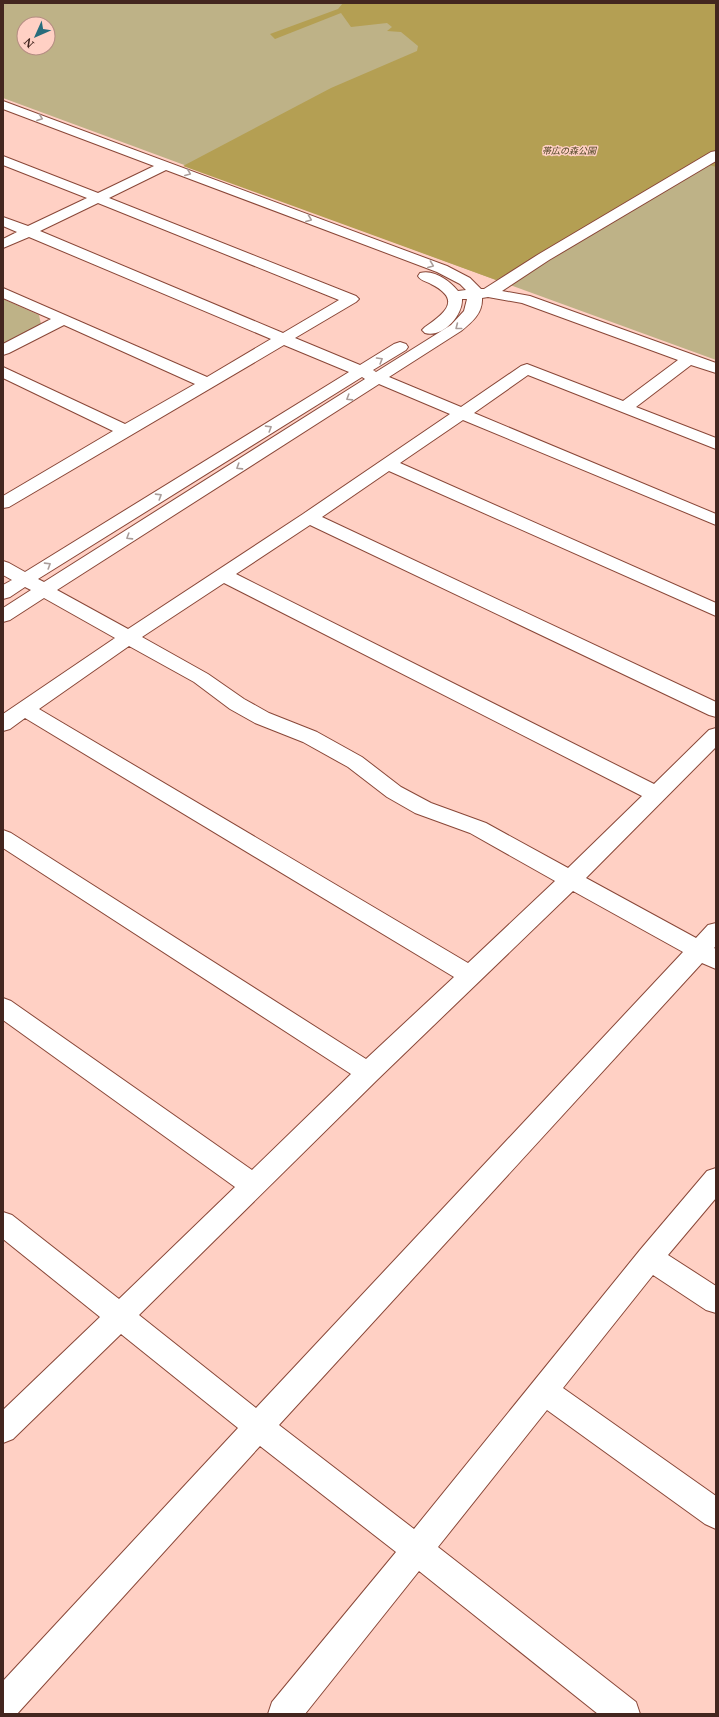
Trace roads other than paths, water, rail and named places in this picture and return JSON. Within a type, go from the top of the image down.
[{"type":"street","points":[[3,105],[442,269],[465,281],[481,294]]},
{"type":"street","points":[[3,116],[437,280],[449,289],[454,296],[455,303],[452,312],[445,320],[3,593]]},
{"type":"street","points":[[3,616],[456,328],[470,317],[481,294],[666,186],[716,155]]},
{"type":"street","points":[[3,160],[351,299],[3,503]]},
{"type":"street","points":[[3,244],[166,165]]},
{"type":"street","points":[[3,221],[716,520]]},
{"type":"street","points":[[3,292],[207,383]]},
{"type":"street","points":[[454,296],[481,294],[525,299],[716,368]]},
{"type":"street","points":[[3,350],[63,319]]},
{"type":"street","points":[[624,408],[690,358]]},
{"type":"street","points":[[3,724],[129,637],[309,518],[527,369],[716,444]]},
{"type":"street","points":[[3,372],[126,431]]},
{"type":"street","points":[[387,464],[716,610]]},
{"type":"street","points":[[309,518],[716,710]]},
{"type":"street","points":[[3,567],[201,678],[237,704],[262,718],[310,737],[355,762],[394,792],[422,808],[478,828],[570,880],[710,947],[258,1428],[3,1705]]},
{"type":"street","points":[[223,575],[655,794]]},
{"type":"street","points":[[24,709],[470,975]]},
{"type":"street","points":[[3,1429],[252,1185],[570,880],[716,735]]},
{"type":"street","points":[[3,838],[368,1073]]},
{"type":"street","points":[[3,1007],[252,1185]]},
{"type":"street","points":[[284,1714],[650,1258],[716,1179]]},
{"type":"street","points":[[3,1224],[120,1316],[258,1428],[417,1550],[624,1714]]},
{"type":"street","points":[[650,1258],[716,1301]]},
{"type":"street","points":[[544,1391],[716,1514]]},
{"type":"park label","name":"帯広の森公園","points":[[569,150]]}]
